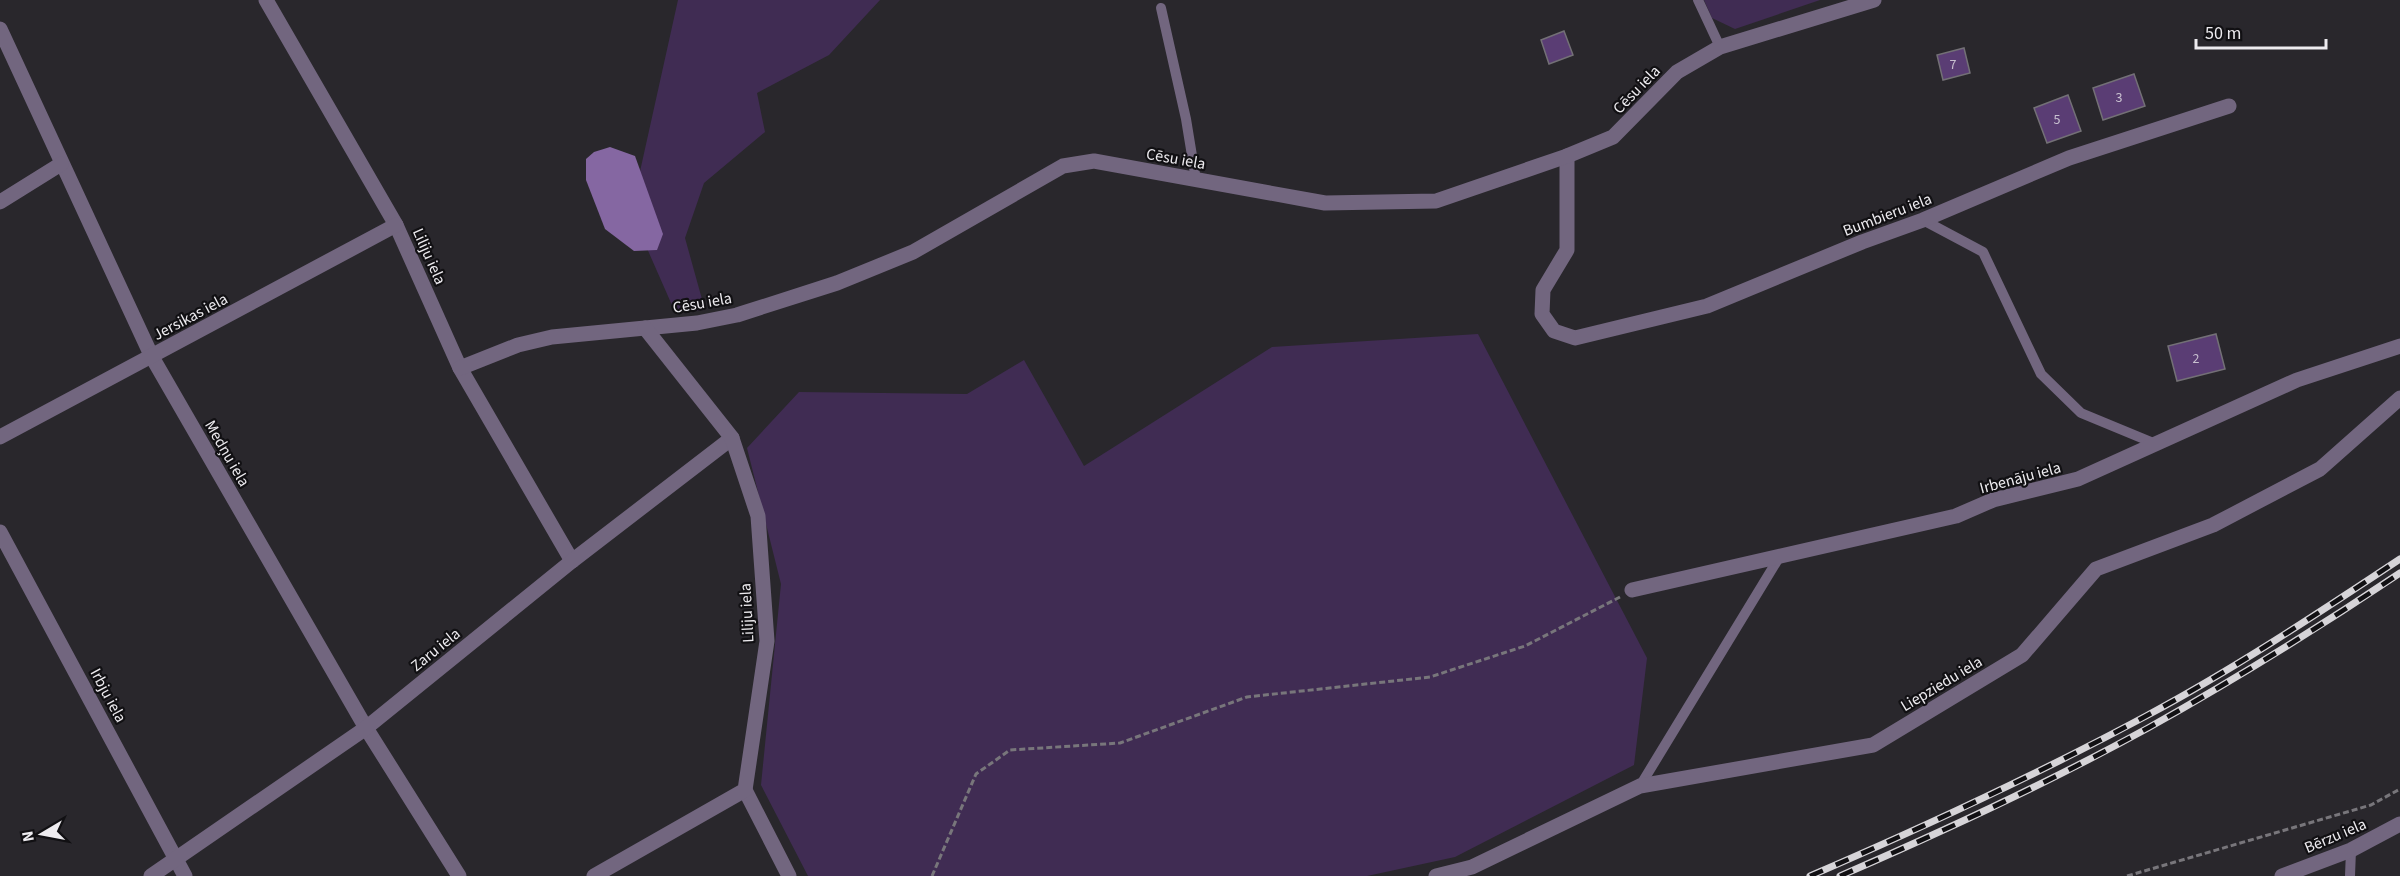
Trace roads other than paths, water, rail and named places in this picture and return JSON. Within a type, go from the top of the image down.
[{"type":"street","name":"Liliju iela","points":[[266,0],[396,225],[460,368],[572,561]]},
{"type":"street","name":"Cēsu iela","points":[[460,368],[518,345],[552,337],[697,323],[736,315],[837,283],[913,252],[1063,166],[1094,161],[1325,203],[1436,201],[1567,156],[1614,137],[1677,72],[1720,47],[1874,0]]},
{"type":"street","name":"Medņu iela","points":[[0,29],[152,357],[366,728],[459,876]]},
{"type":"street","name":"Bumbieru iela","points":[[1567,156],[1567,249],[1543,290],[1542,314],[1554,332],[1575,338],[1707,306],[1862,242],[1923,220],[2068,158],[2229,106]]},
{"type":"street","points":[[0,202],[61,164]]},
{"type":"street","name":"Jersikas iela","points":[[0,437],[396,225]]},
{"type":"street","name":"Liliju iela","points":[[645,328],[732,438],[758,516],[768,641],[745,790]]},
{"type":"street","name":"Irbenāju iela","points":[[1632,590],[1956,516],[1993,500],[2078,479],[2297,380],[2400,346]]},
{"type":"street","name":"Liepziedu iela","points":[[1436,876],[1472,867],[1640,786],[1873,745],[2022,655],[2096,569],[2213,525],[2320,469],[2400,398]]},
{"type":"street","name":"Zaru iela","points":[[151,876],[366,728],[572,561],[732,438]]},
{"type":"street","name":"Irbju iela","points":[[0,532],[185,876]]},
{"type":"street","points":[[594,876],[745,790],[789,876]]},
{"type":"street","name":"Bērzu iela","points":[[2282,876],[2351,850],[2400,824]]},
{"type":"lane","points":[[1698,0],[1720,47]]},
{"type":"lane","points":[[1161,8],[1186,119],[1196,180]]},
{"type":"lane","points":[[1923,220],[1983,252],[2041,374],[2081,413],[2156,444]]},
{"type":"lane","points":[[1640,786],[1780,556]]},
{"type":"lane","points":[[2350,876],[2351,850]]},
{"type":"railway","points":[[1810,876],[1980,800],[2146,716],[2243,660],[2400,559]]},
{"type":"railway","points":[[1840,876],[1996,806],[2148,728],[2276,653],[2400,573]]}]
